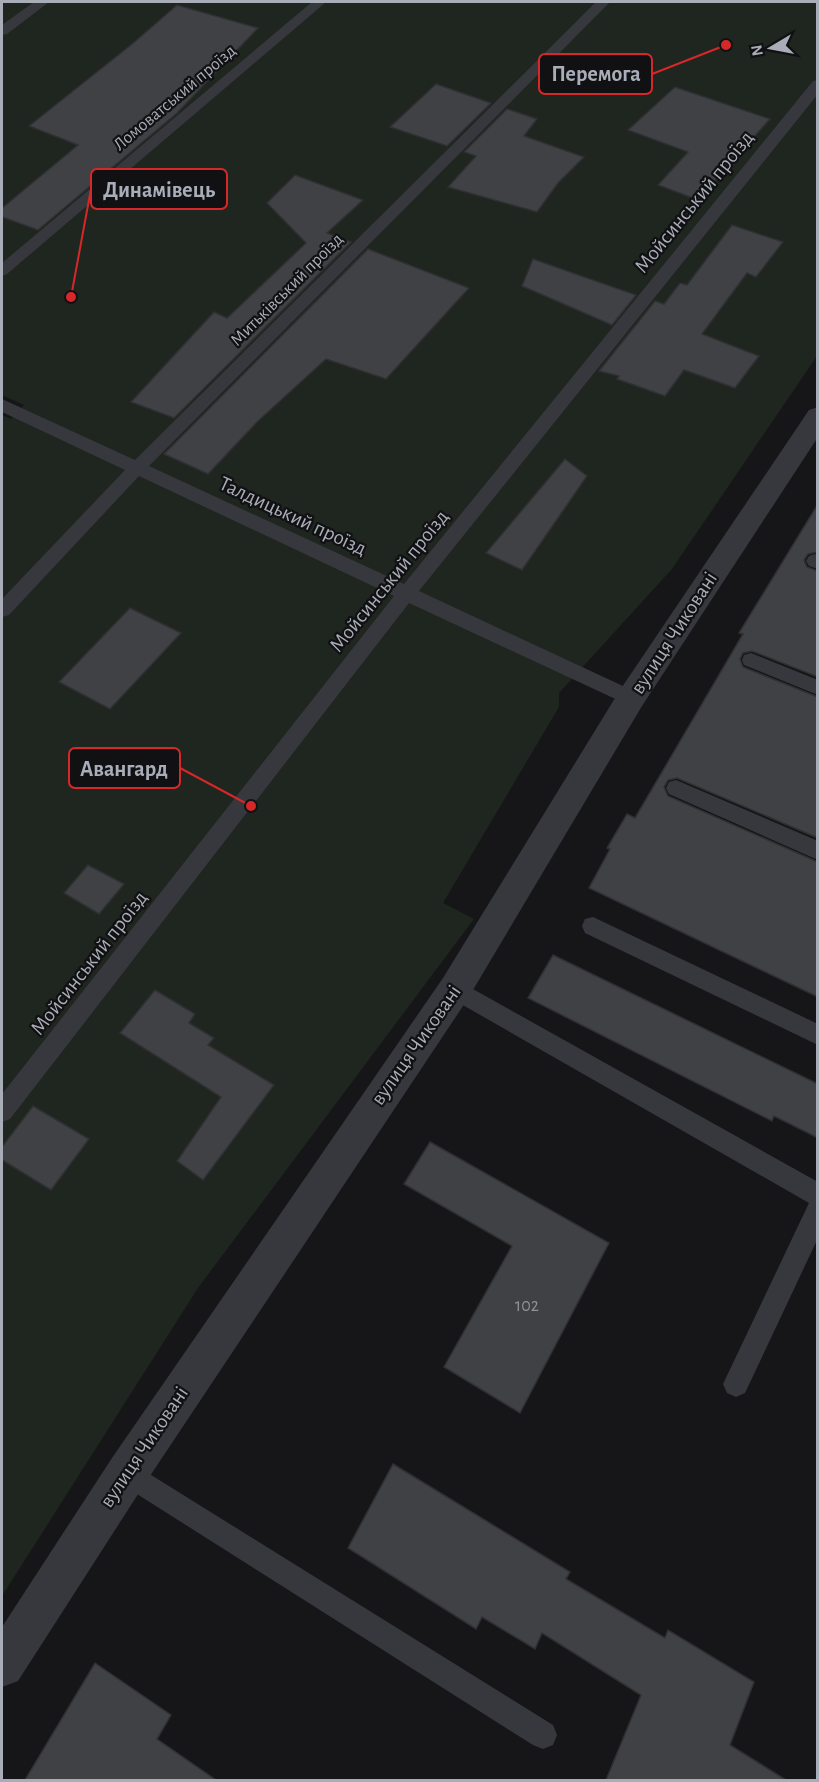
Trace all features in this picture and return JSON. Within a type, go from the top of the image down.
[{"type":"street","name":"вулиця Чиковані","points":[[2,1665],[127,1473],[417,1042],[455,990],[631,698],[818,416]]},
{"type":"lane","points":[[2,31],[42,2]]},
{"type":"lane","name":"Ломоватський проїзд","points":[[2,271],[319,2]]},
{"type":"lane","name":"Митьківський проїзд","points":[[2,610],[138,467],[603,2]]},
{"type":"lane","name":"Мойсинський проїзд","points":[[2,1111],[405,594],[818,84]]},
{"type":"lane","name":"Талдицький проїзд","points":[[2,405],[631,698]]},
{"type":"lane","points":[[751,660],[818,688]]},
{"type":"lane","points":[[676,788],[818,851]]},
{"type":"lane","points":[[593,926],[818,1035]]},
{"type":"lane","points":[[455,990],[818,1195]]},
{"type":"lane","points":[[736,1384],[818,1211]]},
{"type":"lane","points":[[127,1473],[543,1735]]},
{"type":"shaded area","points":[[2,2],[817,2],[817,356],[672,569],[559,693],[559,707],[443,903],[474,919],[198,1288],[2,1596],[2,415],[11,419],[24,405],[2,395]]},
{"type":"building","points":[[177,5],[258,28],[177,113],[38,230],[2,217],[2,208],[78,145],[29,126]]},
{"type":"building","points":[[436,84],[491,103],[447,146],[390,127]]},
{"type":"building","points":[[675,87],[770,119],[698,200],[658,185],[688,152],[628,130]]},
{"type":"building","points":[[507,109],[537,119],[524,136],[584,157],[558,183],[537,212],[448,187],[476,156],[464,152]]},
{"type":"building","points":[[295,175],[363,200],[327,233],[351,242],[174,418],[131,402],[214,312],[227,318],[306,243],[267,203]]},
{"type":"building","points":[[732,225],[783,242],[756,277],[747,273],[702,334],[759,356],[735,388],[684,370],[665,396],[617,379],[619,376],[599,371],[655,301],[664,304],[680,283],[687,285]]},
{"type":"building","points":[[368,249],[469,288],[386,379],[326,359],[257,422],[208,474],[164,454]]},
{"type":"building","points":[[533,259],[636,295],[612,325],[522,286]]},
{"type":"building","points":[[565,459],[587,476],[522,570],[486,553]]},
{"type":"building","points":[[818,504],[818,552],[808,554],[804,560],[807,567],[818,571],[818,677],[752,651],[743,653],[740,659],[743,667],[818,697],[818,838],[677,778],[668,780],[664,787],[668,796],[818,862],[818,997],[589,888],[610,849],[607,848],[627,814],[635,818],[743,634],[739,633]]},
{"type":"building","points":[[130,608],[181,633],[110,709],[59,682]]},
{"type":"building","points":[[88,865],[124,884],[99,914],[64,893]]},
{"type":"building","points":[[553,955],[818,1084],[818,1138],[774,1116],[772,1121],[528,998]]},
{"type":"building","points":[[155,990],[195,1014],[189,1023],[214,1038],[208,1045],[274,1085],[203,1180],[177,1161],[221,1097],[120,1033]]},
{"type":"building","points":[[33,1106],[89,1139],[51,1190],[2,1160],[2,1147]]},
{"type":"building","points":[[430,1142],[609,1243],[520,1413],[444,1367],[512,1246],[404,1184]]},
{"type":"building","points":[[393,1464],[570,1572],[566,1579],[665,1638],[668,1630],[754,1682],[730,1745],[786,1780],[606,1780],[641,1695],[542,1633],[535,1649],[482,1617],[476,1629],[348,1548]]},
{"type":"building","points":[[95,1663],[171,1715],[157,1739],[216,1780],[25,1780]]},
{"type":"place","name":"Перемога","points":[[726,45]]},
{"type":"place","name":"Динамівець","points":[[71,297]]},
{"type":"place","name":"Авангард","points":[[251,806]]}]
